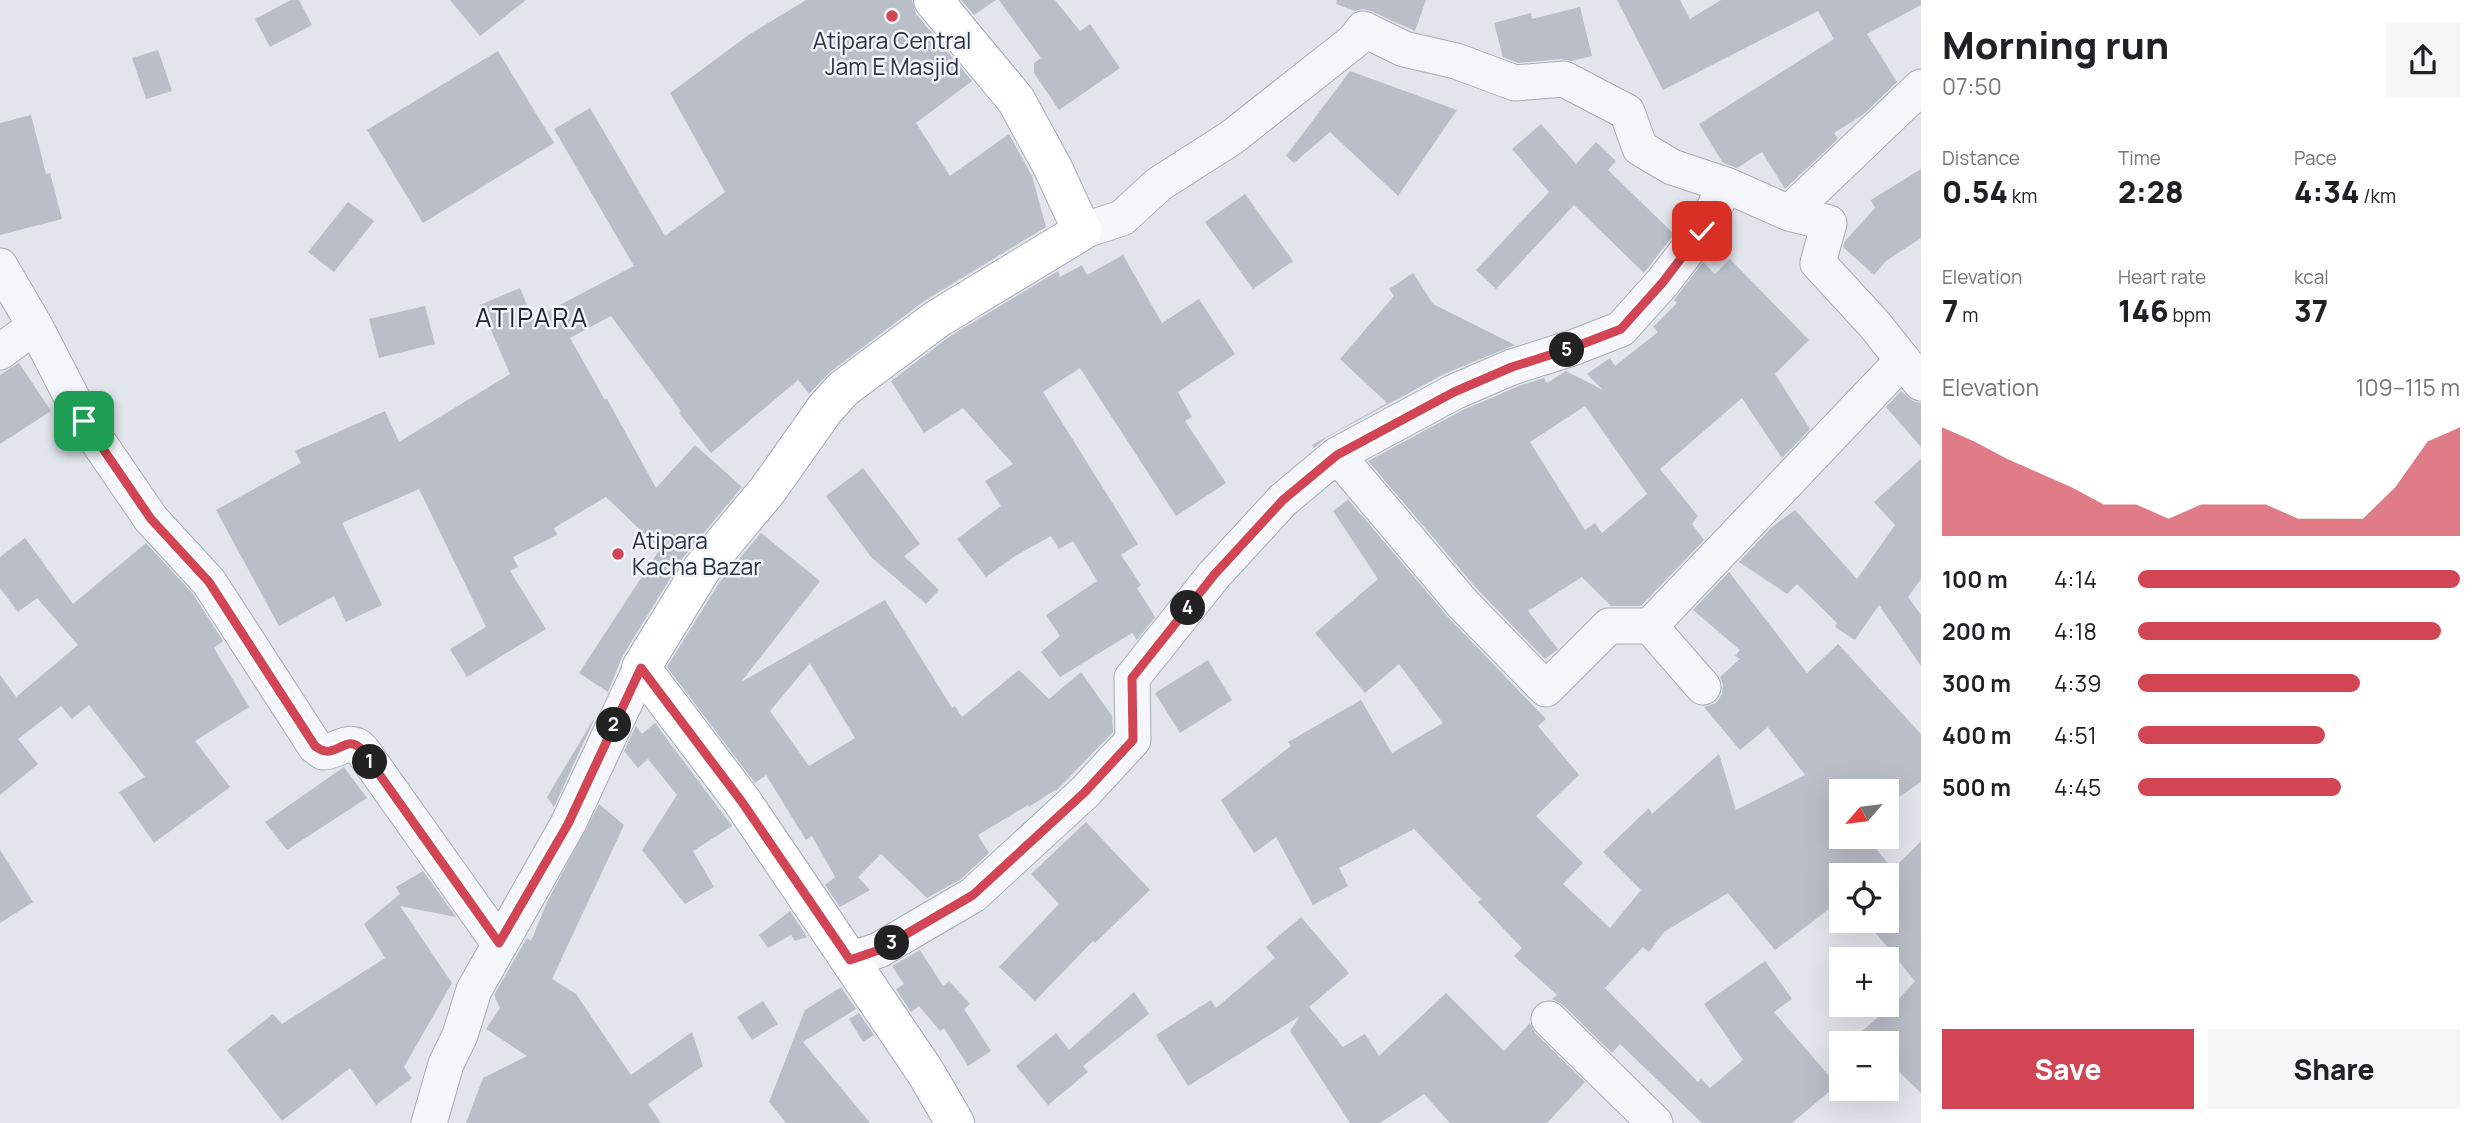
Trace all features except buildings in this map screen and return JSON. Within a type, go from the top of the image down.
[{"type":"main road","points":[[933,0],[1016,100],[1053,167],[1082,231],[937,319],[844,389],[825,409],[767,491],[701,570],[641,668],[742,802],[926,1073],[955,1123]]},
{"type":"street","points":[[1082,231],[1122,218],[1159,184],[1231,138],[1354,41],[1363,29],[1404,49],[1456,61],[1515,83],[1564,79],[1627,112],[1640,148],[1672,167],[1726,185],[1789,213],[1829,223],[1818,263],[1912,372],[1650,626],[1609,626],[1546,689],[1463,604],[1337,455]]},
{"type":"street","points":[[1789,213],[1921,87]]},
{"type":"street","points":[[850,960],[879,950],[973,895],[1085,792],[1133,740],[1132,678],[1214,575],[1283,500],[1337,455],[1454,392],[1512,367],[1621,329],[1663,282],[1702,231],[1726,185]]},
{"type":"street","points":[[0,266],[35,326],[84,421],[151,519],[209,582],[315,746],[323,752],[331,752],[348,743],[357,744],[499,943]]},
{"type":"street","points":[[0,352],[35,326]]},
{"type":"street","points":[[1650,626],[1703,687]]},
{"type":"street","points":[[429,1123],[446,1064],[460,1035],[474,990],[568,824],[641,668]]},
{"type":"street","points":[[1549,1019],[1654,1123]]},
{"type":"place","name":"Atipara Central Jam E Masjid","points":[[892,16]]},
{"type":"place","name":"Atipara Kacha Bazar","points":[[618,554]]},
{"type":"district","name":"ATIPARA","points":[[532,318]]},
{"type":"route","points":[[84,421],[151,519],[209,582],[315,746],[323,752],[331,752],[348,743],[357,744],[499,943],[568,824],[641,668],[742,802],[850,960],[879,950],[973,895],[1085,792],[1133,740],[1132,678],[1214,575],[1283,500],[1337,455],[1454,392],[1512,367],[1621,329],[1663,282],[1702,231]]}]
